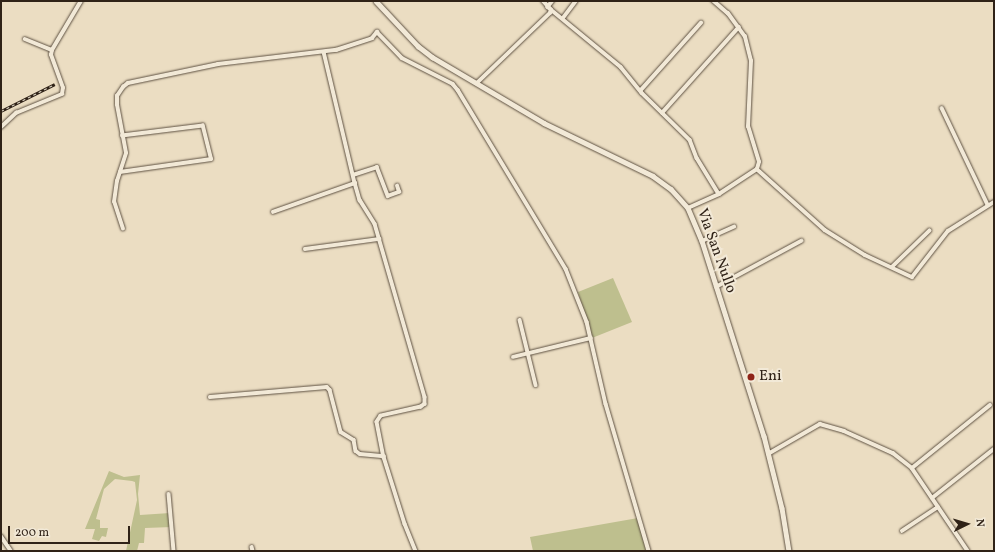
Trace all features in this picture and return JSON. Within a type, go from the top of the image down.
[{"type":"street","points":[[1,127],[16,113],[62,94],[63,88],[52,50],[81,1]]},
{"type":"street","name":"Via San Nullo","points":[[376,1],[418,46],[544,123],[653,176],[671,189],[688,208],[702,240],[768,454],[789,551]]},
{"type":"street","points":[[543,1],[548,7],[621,67],[662,113],[690,140],[697,158],[719,194]]},
{"type":"street","points":[[548,7],[553,1]]},
{"type":"street","points":[[563,18],[576,1]]},
{"type":"street","points":[[688,208],[719,194],[757,169],[759,162],[748,120],[751,61],[739,27],[713,1]]},
{"type":"street","points":[[477,83],[550,14],[548,7]]},
{"type":"street","points":[[641,90],[701,23]]},
{"type":"street","points":[[662,113],[739,27]]},
{"type":"street","points":[[123,229],[114,202],[120,172],[126,153],[116,100],[119,91],[128,83],[218,64],[324,52],[372,38],[377,32],[402,58],[458,90],[566,269],[579,298],[591,338],[606,404],[649,551]]},
{"type":"street","points":[[25,39],[52,50]]},
{"type":"street","points":[[324,52],[355,183],[360,200],[375,224],[426,401],[421,407],[378,418],[378,427],[384,456],[405,524],[416,551]]},
{"type":"street","points":[[942,108],[988,205]]},
{"type":"street","points":[[120,172],[211,159],[203,126],[123,136]]},
{"type":"street","points":[[353,174],[377,167],[388,196],[398,192],[397,186]]},
{"type":"street","points":[[757,169],[825,230],[865,255],[912,277],[948,231],[994,202]]},
{"type":"street","points":[[273,212],[355,183]]},
{"type":"street","points":[[702,240],[734,228]]},
{"type":"street","points":[[892,267],[929,231]]},
{"type":"street","points":[[305,248],[380,240]]},
{"type":"street","points":[[716,286],[801,241]]},
{"type":"street","points":[[520,320],[536,385]]},
{"type":"street","points":[[513,357],[591,338]]},
{"type":"street","points":[[210,397],[327,387],[330,390],[341,432],[354,440],[356,451],[360,454],[384,456]]},
{"type":"street","points":[[912,468],[990,405]]},
{"type":"street","points":[[768,454],[820,424],[844,432],[893,453],[912,468],[968,551]]},
{"type":"street","points":[[932,498],[994,449]]},
{"type":"street","points":[[169,494],[174,551]]},
{"type":"street","points":[[902,531],[938,507]]},
{"type":"street","points":[[1,536],[11,551]]},
{"type":"green space","points":[[613,278],[632,322],[592,338],[578,292]]},
{"type":"green space","points":[[109,471],[124,477],[140,475],[138,494],[140,515],[170,513],[172,527],[145,528],[144,543],[139,543],[137,551],[126,551],[137,500],[135,482],[115,479],[104,489],[96,519],[100,520],[100,528],[108,528],[106,537],[102,536],[99,541],[92,539],[95,529],[85,529]]},
{"type":"green space","points":[[638,518],[646,551],[533,551],[530,537]]},
{"type":"railway","points":[[1,111],[55,84]]},
{"type":"place","name":"Eni","points":[[751,377]]}]
